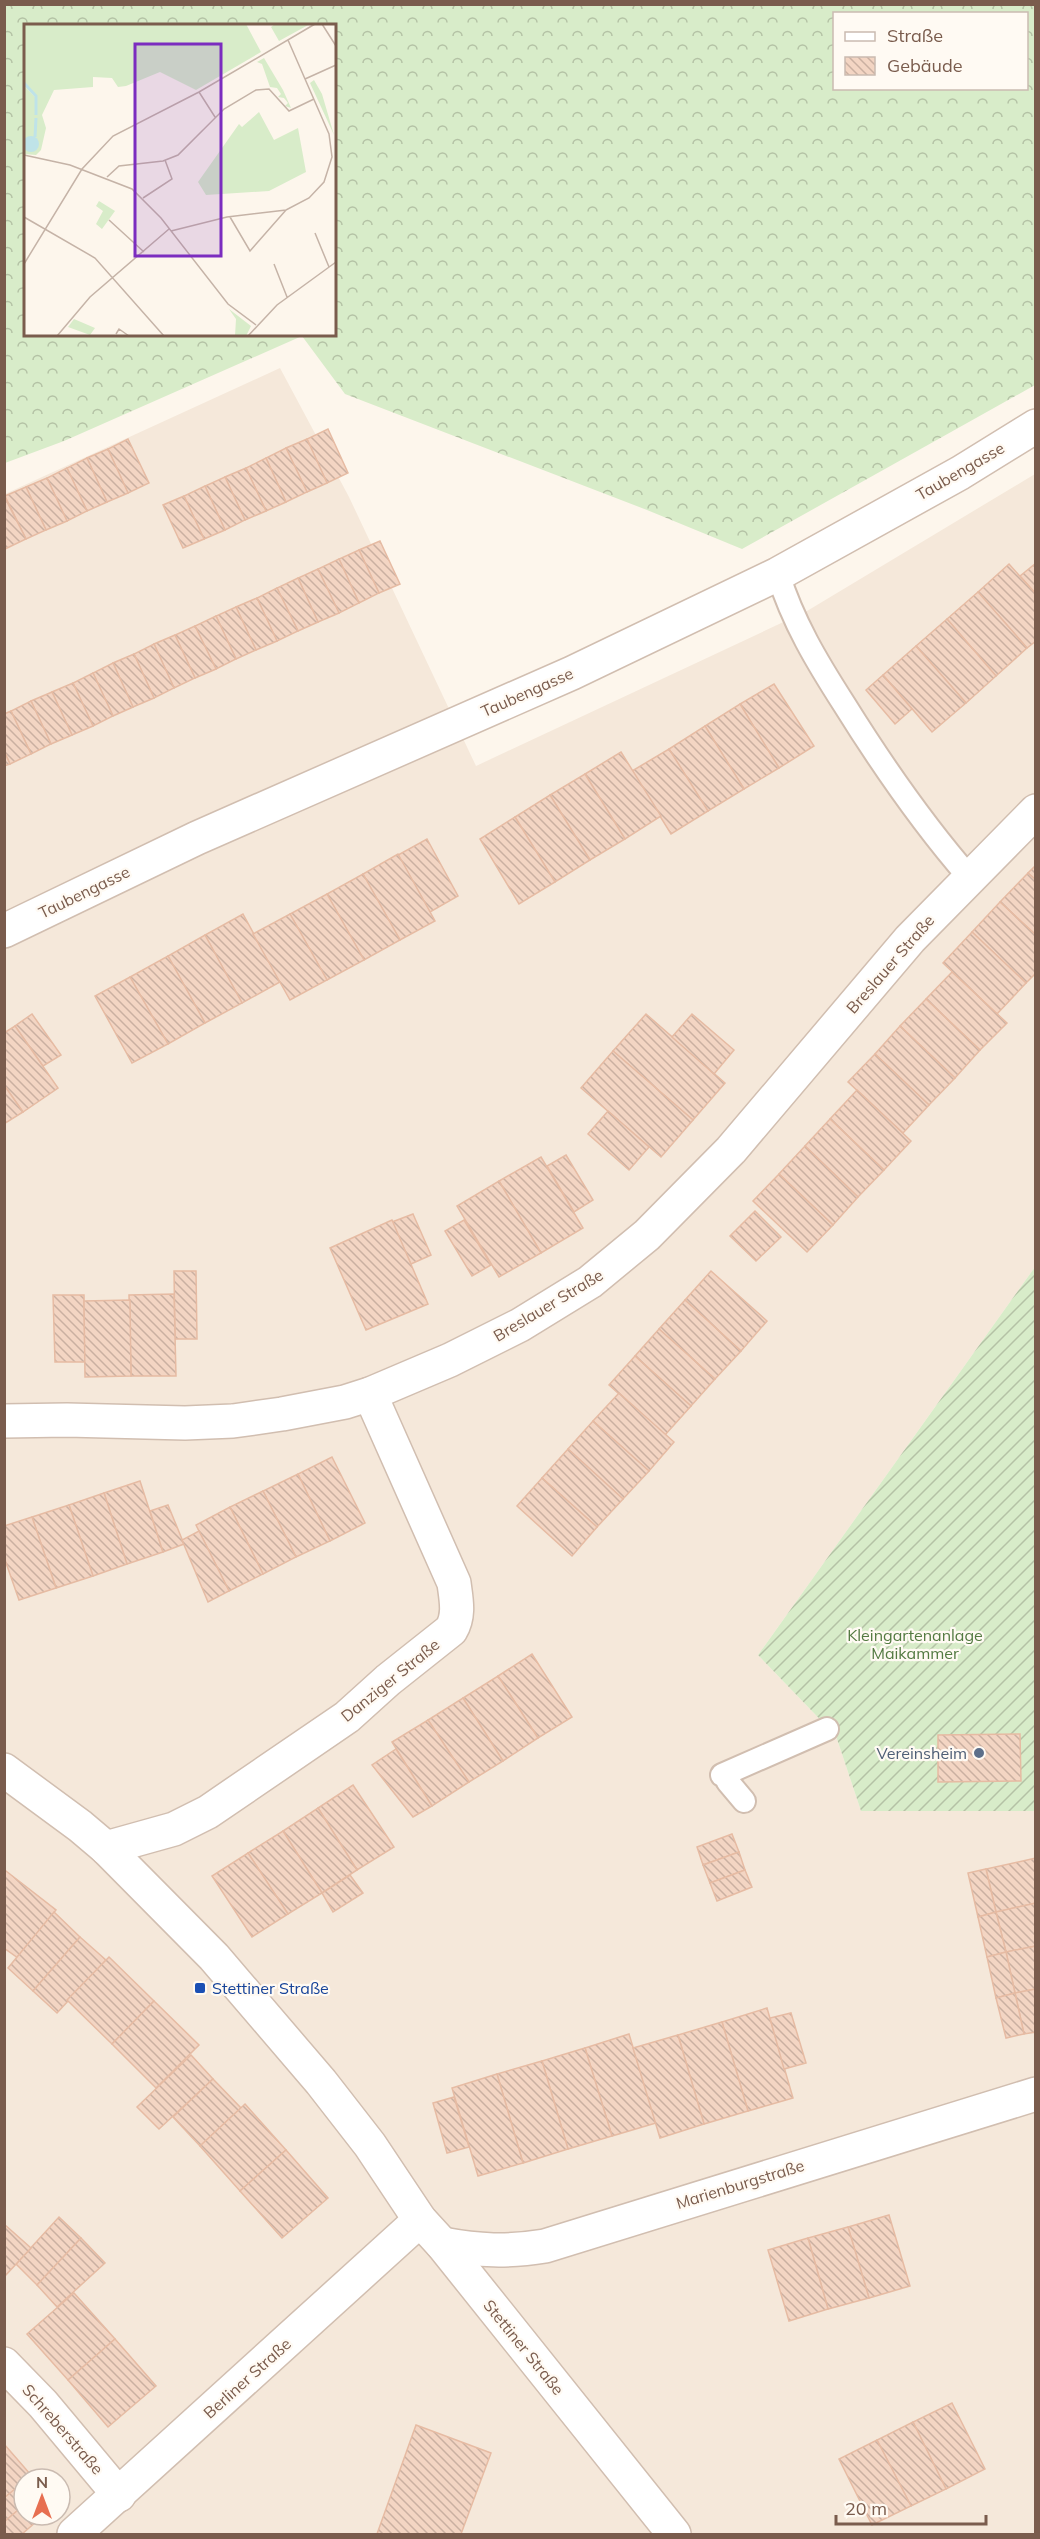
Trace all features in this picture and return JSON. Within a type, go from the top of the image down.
[{"type":"street","name":"Taubengasse","points":[[4,931],[197,838],[572,673],[778,574],[960,472],[1035,426]]},
{"type":"street","name":"Breslauer Straße","points":[[4,1421],[232,1421],[345,1402],[370,1394],[450,1360],[520,1326],[590,1282],[637,1245],[731,1150],[910,939],[1035,811]]},
{"type":"street","name":"Danziger Straße","points":[[106,1848],[174,1829],[208,1812],[347,1717],[388,1680],[451,1630],[455,1624],[457,1617],[454,1583],[370,1394]]},
{"type":"street","name":"Stettiner Straße","points":[[4,1770],[106,1848],[214,1957],[321,2082],[370,2145],[420,2220],[442,2244],[674,2535]]},
{"type":"street","name":"Marienburgstraße","points":[[442,2244],[481,2251],[512,2251],[545,2246],[1035,2094]]},
{"type":"street","name":"Berliner Straße","points":[[74,2535],[420,2220]]},
{"type":"street","name":"Schreberstraße","points":[[4,2364],[43,2404],[119,2495]]},
{"type":"lane","points":[[778,574],[805,641],[857,725],[929,830],[969,877]]},
{"type":"lane","points":[[744,1801],[725,1778],[827,1729]]},
{"type":"shaded area","points":[[280,368],[349,497],[476,766],[807,611],[1035,474],[1035,1267],[758,1655],[836,1736],[861,1811],[1035,1811],[1035,2534],[5,2534],[5,494]]},
{"type":"green space","points":[[5,4],[1035,5],[1035,385],[742,549],[345,394],[302,336],[64,441],[5,463]]},
{"type":"green space","name":"Kleingartenanlage Maikammer","points":[[1035,1267],[1035,1811],[861,1811],[836,1736],[758,1655]]},
{"type":"building","points":[[328,429],[348,473],[327,483],[307,439]]},
{"type":"building","points":[[128,439],[149,483],[128,493],[108,449]]},
{"type":"building","points":[[307,439],[327,483],[307,492],[286,448]]},
{"type":"building","points":[[286,448],[307,492],[286,502],[266,458]]},
{"type":"building","points":[[108,449],[128,493],[107,502],[87,458]]},
{"type":"building","points":[[87,458],[107,502],[87,511],[67,468]]},
{"type":"building","points":[[266,458],[286,502],[266,511],[246,468]]},
{"type":"building","points":[[67,468],[87,511],[67,521],[47,478]]},
{"type":"building","points":[[246,468],[266,511],[245,520],[225,477]]},
{"type":"building","points":[[225,477],[245,520],[225,530],[205,486]]},
{"type":"building","points":[[47,478],[67,521],[46,530],[26,487]]},
{"type":"building","points":[[205,486],[225,530],[204,539],[184,496]]},
{"type":"building","points":[[26,487],[46,530],[26,539],[5,496]]},
{"type":"building","points":[[4,496],[26,539],[5,549],[4,548]]},
{"type":"building","points":[[184,496],[204,539],[183,548],[163,505]]},
{"type":"building","points":[[380,541],[400,584],[379,593],[359,550]]},
{"type":"building","points":[[359,550],[379,593],[359,603],[339,559]]},
{"type":"building","points":[[339,559],[359,603],[339,613],[318,569]]},
{"type":"building","points":[[1036,563],[1036,594],[1020,576]]},
{"type":"building","points":[[1009,564],[1036,594],[1036,641],[1027,648],[978,592]]},
{"type":"building","points":[[318,569],[339,613],[318,622],[298,578]]},
{"type":"building","points":[[298,578],[318,622],[298,631],[277,588]]},
{"type":"building","points":[[277,588],[298,631],[277,641],[257,598]]},
{"type":"building","points":[[978,592],[1027,648],[996,676],[947,619]]},
{"type":"building","points":[[257,598],[277,641],[256,650],[236,607]]},
{"type":"building","points":[[236,607],[256,650],[236,659],[216,616]]},
{"type":"building","points":[[216,616],[236,659],[216,669],[195,626]]},
{"type":"building","points":[[947,619],[996,676],[966,703],[916,646]]},
{"type":"building","points":[[195,626],[216,669],[195,678],[175,635]]},
{"type":"building","points":[[175,635],[195,678],[174,688],[154,644]]},
{"type":"building","points":[[154,644],[174,688],[154,698],[134,654]]},
{"type":"building","points":[[916,646],[966,703],[932,732],[883,675]]},
{"type":"building","points":[[134,654],[154,698],[133,707],[113,663]]},
{"type":"building","points":[[113,663],[133,707],[113,716],[93,673]]},
{"type":"building","points":[[93,673],[113,716],[93,726],[73,683]]},
{"type":"building","points":[[883,675],[912,709],[895,724],[866,690]]},
{"type":"building","points":[[73,683],[93,726],[72,735],[52,692]]},
{"type":"building","points":[[774,684],[814,746],[779,768],[740,704]]},
{"type":"building","points":[[52,692],[72,735],[51,744],[31,701]]},
{"type":"building","points":[[31,701],[51,744],[31,754],[11,711]]},
{"type":"building","points":[[740,704],[779,768],[744,789],[705,726]]},
{"type":"building","points":[[11,711],[31,754],[10,764],[4,751],[4,714]]},
{"type":"building","points":[[705,726],[744,789],[708,811],[669,749]]},
{"type":"building","points":[[669,749],[708,811],[671,834],[632,771]]},
{"type":"building","points":[[4,751],[10,764],[4,766]]},
{"type":"building","points":[[621,752],[661,816],[625,839],[585,774]]},
{"type":"building","points":[[585,774],[625,839],[590,860],[550,795]]},
{"type":"building","points":[[550,795],[590,860],[555,882],[515,817]]},
{"type":"building","points":[[515,817],[555,882],[519,904],[480,839]]},
{"type":"building","points":[[427,839],[458,896],[430,912],[398,855]]},
{"type":"building","points":[[398,854],[435,921],[400,940],[363,874]]},
{"type":"building","points":[[1036,865],[1036,880],[1028,873]]},
{"type":"building","points":[[1028,873],[1036,880],[1036,935],[1000,902]]},
{"type":"building","points":[[363,874],[400,940],[364,960],[327,894]]},
{"type":"building","points":[[327,894],[364,960],[327,980],[290,914]]},
{"type":"building","points":[[1000,902],[1036,935],[1036,973],[1026,983],[972,932]]},
{"type":"building","points":[[243,914],[280,982],[242,1003],[205,935]]},
{"type":"building","points":[[290,914],[327,980],[290,1000],[253,934]]},
{"type":"building","points":[[972,932],[1026,983],[997,1014],[943,963]]},
{"type":"building","points":[[205,935],[242,1003],[205,1023],[168,956]]},
{"type":"building","points":[[168,956],[205,1023],[168,1044],[130,977]]},
{"type":"building","points":[[952,972],[1007,1023],[980,1050],[926,999]]},
{"type":"building","points":[[130,977],[168,1044],[132,1063],[95,996]]},
{"type":"building","points":[[926,999],[980,1050],[955,1078],[900,1026]]},
{"type":"building","points":[[32,1014],[61,1055],[43,1066],[15,1026]]},
{"type":"building","points":[[646,1014],[725,1083],[693,1120],[613,1051]]},
{"type":"building","points":[[692,1014],[734,1050],[714,1074],[672,1037]]},
{"type":"building","points":[[15,1026],[58,1088],[23,1112],[4,1085],[4,1033]]},
{"type":"building","points":[[900,1026],[955,1078],[929,1105],[875,1054]]},
{"type":"building","points":[[613,1051],[693,1120],[661,1157],[581,1088]]},
{"type":"building","points":[[875,1054],[929,1105],[903,1133],[848,1082]]},
{"type":"building","points":[[4,1085],[23,1112],[4,1124]]},
{"type":"building","points":[[857,1090],[911,1141],[884,1170],[830,1119]]},
{"type":"building","points":[[608,1111],[649,1147],[629,1170],[588,1134]]},
{"type":"building","points":[[830,1119],[884,1170],[858,1197],[805,1146]]},
{"type":"building","points":[[805,1146],[858,1197],[833,1225],[779,1174]]},
{"type":"building","points":[[566,1155],[593,1200],[574,1212],[547,1166]]},
{"type":"building","points":[[541,1157],[583,1228],[541,1253],[499,1181]]},
{"type":"building","points":[[779,1174],[833,1225],[807,1252],[753,1201]]},
{"type":"building","points":[[499,1181],[541,1253],[499,1277],[457,1206]]},
{"type":"building","points":[[755,1211],[781,1237],[756,1261],[730,1236]]},
{"type":"building","points":[[413,1214],[431,1255],[411,1264],[392,1222]]},
{"type":"building","points":[[392,1220],[428,1304],[366,1330],[330,1248]]},
{"type":"building","points":[[464,1220],[491,1265],[472,1276],[445,1231]]},
{"type":"building","points":[[174,1271],[196,1271],[197,1339],[175,1339]]},
{"type":"building","points":[[711,1271],[767,1321],[741,1351],[685,1300]]},
{"type":"building","points":[[174,1294],[176,1376],[131,1376],[129,1295]]},
{"type":"building","points":[[53,1295],[84,1295],[85,1362],[55,1362]]},
{"type":"building","points":[[130,1300],[131,1376],[85,1377],[84,1301]]},
{"type":"building","points":[[685,1300],[741,1351],[715,1379],[659,1329]]},
{"type":"building","points":[[659,1329],[715,1379],[691,1406],[635,1356]]},
{"type":"building","points":[[635,1356],[691,1406],[665,1435],[609,1385]]},
{"type":"building","points":[[619,1393],[674,1442],[649,1471],[593,1421]]},
{"type":"building","points":[[593,1421],[649,1471],[623,1499],[568,1449]]},
{"type":"building","points":[[568,1449],[623,1499],[597,1527],[542,1478]]},
{"type":"building","points":[[332,1457],[365,1523],[330,1541],[298,1474]]},
{"type":"building","points":[[298,1474],[330,1541],[296,1557],[263,1491]]},
{"type":"building","points":[[542,1478],[597,1527],[572,1556],[517,1506]]},
{"type":"building","points":[[140,1481],[163,1552],[127,1564],[104,1493]]},
{"type":"building","points":[[263,1491],[296,1557],[263,1574],[230,1507]]},
{"type":"building","points":[[104,1493],[127,1564],[93,1576],[69,1505]]},
{"type":"building","points":[[69,1505],[93,1576],[56,1588],[32,1517]]},
{"type":"building","points":[[168,1505],[184,1544],[163,1552],[150,1511]]},
{"type":"building","points":[[230,1507],[263,1574],[229,1591],[196,1525]]},
{"type":"building","points":[[32,1517],[56,1588],[19,1600],[4,1557],[4,1526]]},
{"type":"building","points":[[199,1531],[229,1591],[208,1602],[182,1540]]},
{"type":"building","points":[[532,1654],[572,1717],[538,1738],[498,1676]]},
{"type":"building","points":[[498,1676],[538,1738],[503,1761],[463,1698]]},
{"type":"building","points":[[463,1698],[503,1761],[469,1782],[428,1720]]},
{"type":"building","points":[[428,1720],[469,1782],[432,1806],[392,1742]]},
{"type":"building","name":"Vereinsheim","points":[[1020,1734],[1021,1781],[938,1782],[938,1735]]},
{"type":"building","points":[[396,1749],[432,1806],[413,1817],[372,1765]]},
{"type":"building","points":[[353,1785],[394,1847],[357,1870],[318,1808]]},
{"type":"building","points":[[318,1808],[357,1870],[322,1893],[283,1831]]},
{"type":"building","points":[[283,1831],[322,1893],[288,1914],[248,1853]]},
{"type":"building","points":[[732,1834],[739,1852],[703,1865],[697,1847]]},
{"type":"building","points":[[739,1852],[745,1870],[710,1883],[703,1865]]},
{"type":"building","points":[[248,1853],[288,1914],[252,1937],[212,1876]]},
{"type":"building","points":[[1036,1858],[1036,1903],[996,1912],[986,1869]]},
{"type":"building","points":[[986,1869],[996,1912],[978,1917],[968,1873]]},
{"type":"building","points":[[745,1870],[752,1887],[717,1901],[710,1883]]},
{"type":"building","points":[[6,1871],[56,1910],[18,1958],[4,1948],[4,1873]]},
{"type":"building","points":[[350,1875],[363,1893],[333,1912],[322,1893]]},
{"type":"building","points":[[1036,1903],[1036,1946],[1006,1952],[996,1912]]},
{"type":"building","points":[[54,1912],[80,1937],[33,1991],[8,1968]]},
{"type":"building","points":[[996,1912],[1006,1952],[987,1957],[978,1917]]},
{"type":"building","points":[[80,1937],[106,1960],[57,2013],[33,1991]]},
{"type":"building","points":[[1036,1946],[1036,1989],[1015,1993],[1006,1952]]},
{"type":"building","points":[[1006,1952],[1015,1993],[996,1998],[987,1957]]},
{"type":"building","points":[[109,1957],[154,2001],[112,2044],[67,2000]]},
{"type":"building","points":[[1036,1989],[1036,2032],[1024,2034],[1015,1993]]},
{"type":"building","points":[[1015,1993],[1024,2034],[1006,2038],[996,1998]]},
{"type":"building","points":[[154,2001],[199,2045],[156,2088],[112,2044]]},
{"type":"building","points":[[767,2008],[793,2098],[748,2111],[722,2022]]},
{"type":"building","points":[[791,2013],[806,2063],[784,2069],[770,2018]]},
{"type":"building","points":[[722,2022],[748,2111],[704,2124],[678,2035]]},
{"type":"building","points":[[629,2034],[656,2123],[612,2136],[585,2048]]},
{"type":"building","points":[[678,2035],[704,2124],[660,2138],[633,2048]]},
{"type":"building","points":[[585,2048],[612,2136],[568,2149],[542,2061]]},
{"type":"building","points":[[191,2055],[213,2079],[159,2129],[137,2107]]},
{"type":"building","points":[[542,2061],[568,2149],[523,2163],[497,2074]]},
{"type":"building","points":[[497,2074],[523,2163],[478,2176],[452,2088]]},
{"type":"building","points":[[213,2079],[241,2108],[200,2146],[173,2117]]},
{"type":"building","points":[[454,2097],[469,2147],[447,2153],[433,2103]]},
{"type":"building","points":[[245,2104],[286,2150],[240,2191],[200,2146]]},
{"type":"building","points":[[286,2150],[328,2198],[282,2238],[240,2191]]},
{"type":"building","points":[[889,2215],[910,2286],[869,2298],[848,2227]]},
{"type":"building","points":[[59,2217],[81,2238],[37,2285],[16,2264]]},
{"type":"building","points":[[4,2224],[31,2248],[4,2277]]},
{"type":"building","points":[[848,2227],[869,2298],[828,2309],[808,2238]]},
{"type":"building","points":[[81,2238],[105,2263],[57,2307],[37,2285]]},
{"type":"building","points":[[808,2238],[828,2309],[789,2321],[768,2250]]},
{"type":"building","points":[[74,2293],[115,2339],[68,2380],[27,2334]]},
{"type":"building","points":[[115,2339],[156,2386],[108,2427],[68,2380]]},
{"type":"building","points":[[952,2403],[985,2469],[946,2489],[913,2422]]},
{"type":"building","points":[[913,2422],[946,2489],[911,2506],[877,2440]]},
{"type":"building","points":[[416,2425],[491,2453],[461,2534],[377,2534]]},
{"type":"building","points":[[877,2440],[911,2506],[872,2525],[839,2459]]},
{"type":"building","points":[[4,2444],[24,2467],[12,2467],[12,2492],[4,2498]]},
{"type":"building","points":[[12,2492],[12,2515],[4,2522],[4,2498]]},
{"type":"building","points":[[12,2515],[12,2527],[30,2527],[22,2534],[4,2534],[4,2522]]},
{"type":"place","name":"Vereinsheim","points":[[979,1753]]},
{"type":"place","name":"Stettiner Straße","points":[[200,1988]]}]
